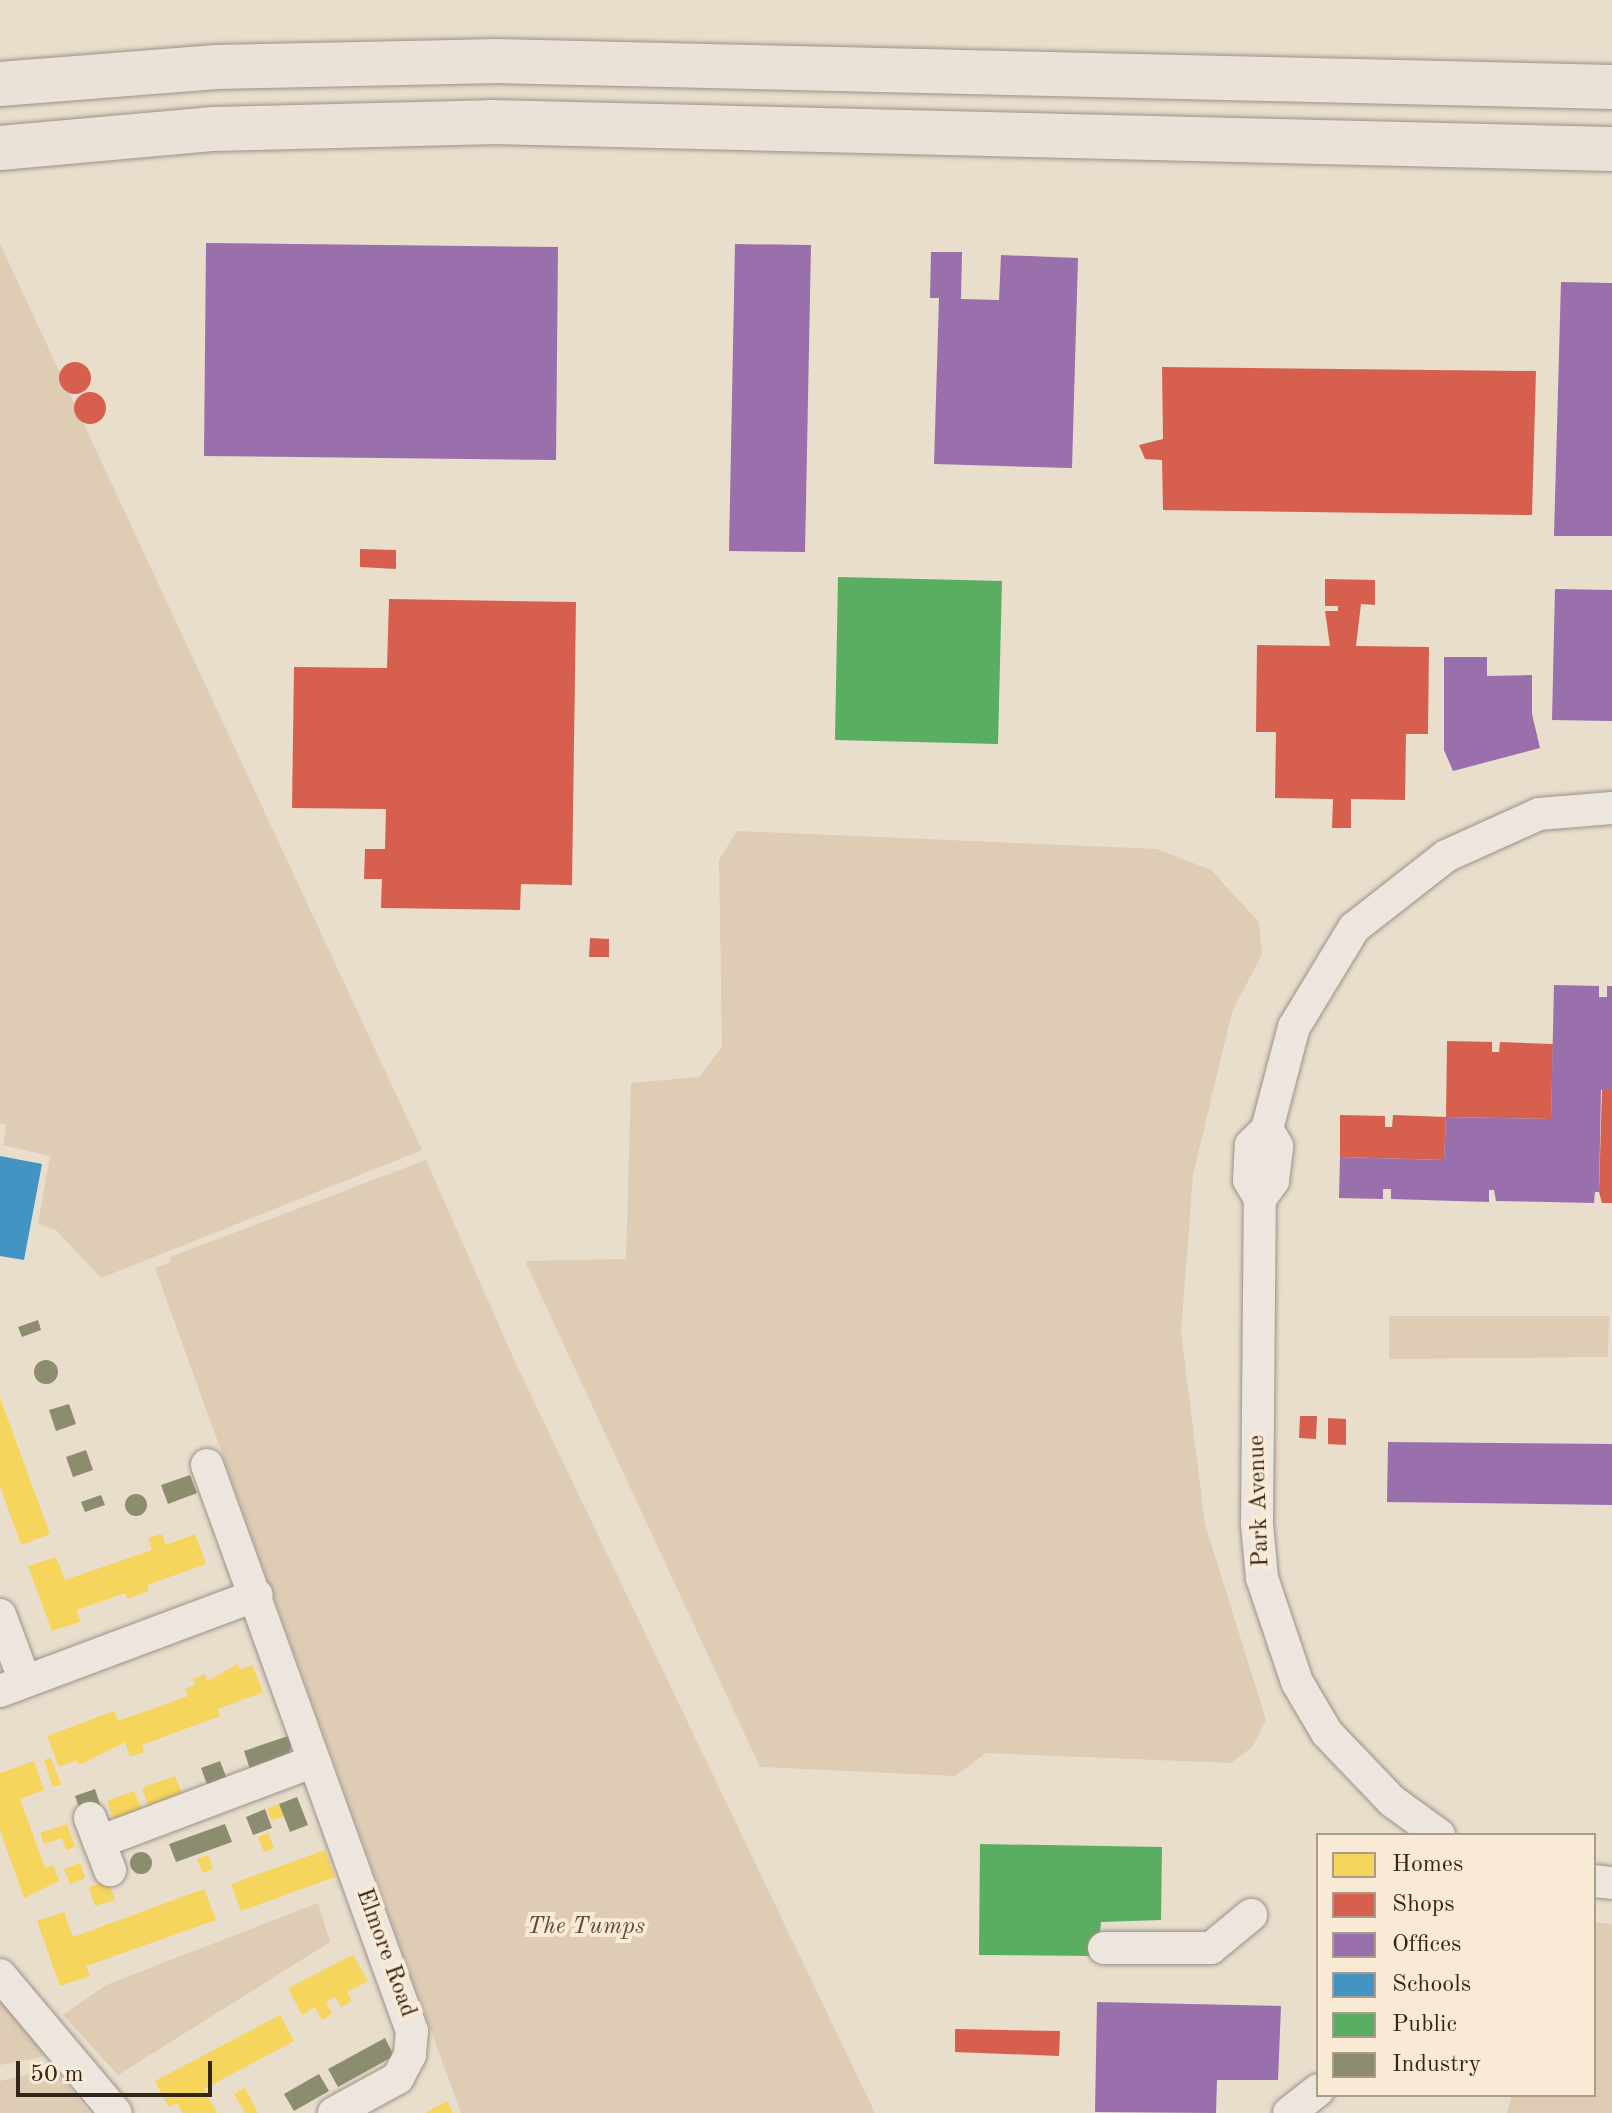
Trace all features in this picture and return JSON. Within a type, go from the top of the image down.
[{"type":"highway","points":[[0,84],[216,67],[494,61],[1612,87]]},
{"type":"highway","points":[[0,148],[214,129],[492,122],[1612,149]]},
{"type":"street","name":"Park Avenue","points":[[1436,1833],[1392,1801],[1327,1733],[1297,1682],[1262,1578],[1257,1524],[1260,1199],[1249,1180],[1251,1145],[1267,1129],[1294,1027],[1354,928],[1446,856],[1539,814],[1612,808]]},
{"type":"street","name":"Elmore Road","points":[[207,1465],[257,1595],[412,2031],[410,2055],[398,2078],[334,2113]]},
{"type":"street","points":[[0,1615],[12,1685],[257,1595]]},
{"type":"street","points":[[100,1843],[314,1761]]},
{"type":"street","points":[[1104,1948],[1211,1948],[1251,1915]]},
{"type":"street","points":[[0,1975],[116,2113]]},
{"type":"street","points":[[1289,2113],[1316,2092]]},
{"type":"green space","points":[[0,244],[422,1150],[101,1278],[56,1230],[38,1224],[50,1156],[3,1145],[6,1125],[0,1123]]},
{"type":"green space","points":[[737,831],[1157,849],[1211,870],[1259,922],[1262,954],[1232,1012],[1193,1175],[1181,1333],[1205,1524],[1266,1720],[1252,1747],[1231,1763],[986,1753],[955,1776],[760,1767],[525,1261],[626,1259],[631,1083],[699,1077],[722,1047],[719,860]]},
{"type":"green space","name":"The Tumps","points":[[426,1160],[516,1364],[875,2113],[461,2113],[155,1268],[171,1262],[170,1257]]},
{"type":"green space","points":[[1389,1316],[1609,1316],[1608,1357],[1389,1359]]},
{"type":"green space","points":[[318,1903],[330,1942],[118,2075],[63,2015],[106,1985]]},
{"type":"green space","points":[[1596,1922],[1612,1924],[1612,2113],[1507,2113],[1511,2097],[1596,2097]]},
{"type":"green space","points":[[0,1999],[50,2055],[0,2065]]},
{"type":"green space","points":[[55,2069],[89,2113],[0,2113],[0,2081]]},
{"type":"building: Homes","points":[[0,1398],[50,1534],[21,1545],[0,1486]]},
{"type":"building: Homes","points":[[162,1534],[166,1545],[195,1534],[206,1564],[147,1585],[149,1591],[127,1599],[125,1593],[77,1610],[80,1622],[52,1631],[28,1566],[56,1557],[65,1580],[152,1550],[148,1538]]},
{"type":"building: Homes","points":[[238,1664],[240,1670],[252,1665],[263,1692],[218,1709],[220,1716],[142,1745],[144,1752],[130,1757],[125,1742],[79,1765],[77,1760],[59,1767],[47,1736],[114,1711],[118,1721],[188,1696],[185,1689],[195,1685],[193,1679],[205,1674],[207,1681]]},
{"type":"building: Homes","points":[[51,1758],[61,1785],[53,1787],[44,1760]]},
{"type":"building: Homes","points":[[34,1761],[44,1790],[20,1799],[45,1868],[53,1865],[59,1881],[24,1898],[0,1830],[0,1773]]},
{"type":"building: Homes","points":[[175,1776],[183,1795],[149,1808],[142,1788]]},
{"type":"building: Homes","points":[[134,1791],[142,1810],[114,1820],[107,1801]]},
{"type":"building: Homes","points":[[279,1804],[284,1816],[272,1821],[267,1809]]},
{"type":"building: Homes","points":[[67,1824],[75,1847],[66,1850],[62,1838],[44,1844],[40,1833]]},
{"type":"building: Homes","points":[[268,1833],[274,1848],[264,1852],[258,1837]]},
{"type":"building: Homes","points":[[325,1850],[335,1877],[241,1911],[231,1884]]},
{"type":"building: Homes","points":[[208,1855],[213,1869],[203,1873],[197,1859]]},
{"type":"building: Homes","points":[[80,1863],[85,1878],[70,1884],[64,1869]]},
{"type":"building: Homes","points":[[108,1881],[115,1900],[95,1906],[89,1887]]},
{"type":"building: Homes","points":[[204,1889],[216,1920],[86,1966],[90,1976],[60,1986],[37,1921],[64,1912],[73,1937]]},
{"type":"building: Homes","points":[[353,1955],[368,1981],[347,1992],[352,2001],[341,2007],[335,1997],[326,2002],[332,2014],[322,2020],[315,2007],[302,2015],[288,1988]]},
{"type":"building: Homes","points":[[280,2015],[294,2041],[204,2089],[217,2113],[183,2113],[177,2103],[169,2107],[155,2081]]},
{"type":"building: Homes","points":[[245,2088],[258,2113],[245,2113],[234,2094]]},
{"type":"building: Homes","points":[[447,2101],[453,2113],[425,2113]]},
{"type":"building: Shops","points":[[75,362],[86,367],[91,378],[86,389],[75,394],[64,389],[59,378],[64,367]]},
{"type":"building: Shops","points":[[1162,367],[1536,371],[1532,515],[1163,510],[1162,460],[1145,459],[1139,445],[1163,439]]},
{"type":"building: Shops","points":[[90,392],[101,397],[106,408],[101,419],[90,424],[79,419],[74,408],[79,397]]},
{"type":"building: Shops","points":[[360,549],[396,550],[396,569],[360,567]]},
{"type":"building: Shops","points":[[1325,579],[1375,580],[1375,605],[1361,604],[1356,646],[1429,647],[1428,734],[1406,734],[1405,800],[1351,799],[1351,828],[1332,828],[1333,799],[1275,798],[1276,732],[1256,732],[1257,645],[1330,646],[1325,611],[1338,611],[1338,606],[1325,606]]},
{"type":"building: Shops","points":[[389,599],[576,602],[572,885],[521,884],[520,910],[381,908],[382,879],[364,879],[365,849],[385,849],[386,809],[292,808],[294,667],[387,668]]},
{"type":"building: Shops","points":[[590,938],[609,939],[609,957],[589,957]]},
{"type":"building: Shops","points":[[1447,1041],[1492,1042],[1492,1052],[1499,1052],[1500,1042],[1553,1044],[1551,1119],[1446,1117]]},
{"type":"building: Shops","points":[[1602,1090],[1612,1090],[1612,1203],[1602,1203],[1599,1192]]},
{"type":"building: Shops","points":[[1340,1115],[1385,1116],[1385,1127],[1392,1127],[1393,1115],[1446,1117],[1444,1160],[1340,1157]]},
{"type":"building: Shops","points":[[1300,1416],[1317,1416],[1316,1439],[1299,1438]]},
{"type":"building: Shops","points":[[1328,1418],[1346,1419],[1346,1445],[1328,1444]]},
{"type":"building: Shops","points":[[955,2029],[1060,2031],[1059,2056],[955,2052]]},
{"type":"building: Offices","points":[[206,243],[558,247],[556,460],[204,456]]},
{"type":"building: Offices","points":[[735,244],[811,245],[805,552],[729,551]]},
{"type":"building: Offices","points":[[931,252],[962,252],[961,299],[999,300],[1001,255],[1078,258],[1072,468],[934,464],[939,298],[930,298]]},
{"type":"building: Offices","points":[[1561,282],[1612,283],[1612,536],[1554,536]]},
{"type":"building: Offices","points":[[1555,589],[1612,590],[1612,721],[1552,720]]},
{"type":"building: Offices","points":[[1444,657],[1487,657],[1487,676],[1532,675],[1532,714],[1540,748],[1453,771],[1444,750]]},
{"type":"building: Offices","points":[[1554,985],[1599,986],[1599,997],[1607,997],[1607,986],[1612,986],[1612,1090],[1601,1090],[1599,1192],[1595,1192],[1594,1203],[1496,1201],[1494,1190],[1489,1190],[1489,1202],[1391,1199],[1391,1189],[1383,1189],[1383,1199],[1339,1198],[1340,1157],[1444,1160],[1446,1117],[1551,1119]]},
{"type":"building: Offices","points":[[1388,1442],[1612,1444],[1612,1505],[1387,1502]]},
{"type":"building: Offices","points":[[1097,2002],[1281,2006],[1278,2080],[1217,2080],[1216,2113],[1095,2112]]},
{"type":"building: Schools","points":[[0,1156],[42,1164],[24,1260],[0,1256]]},
{"type":"building: Public","points":[[838,577],[1002,581],[998,744],[835,740]]},
{"type":"building: Public","points":[[980,1844],[1162,1847],[1161,1920],[1101,1922],[1098,1956],[979,1955]]},
{"type":"building: Industry","points":[[38,1320],[41,1330],[22,1337],[18,1327]]},
{"type":"building: Industry","points":[[46,1360],[55,1363],[58,1372],[55,1381],[46,1384],[37,1381],[34,1372],[37,1363]]},
{"type":"building: Industry","points":[[69,1404],[76,1424],[56,1431],[49,1410]]},
{"type":"building: Industry","points":[[86,1450],[93,1470],[73,1477],[66,1457]]},
{"type":"building: Industry","points":[[190,1475],[197,1493],[168,1504],[161,1485]]},
{"type":"building: Industry","points":[[136,1494],[144,1497],[147,1505],[144,1513],[136,1516],[128,1513],[125,1505],[128,1497]]},
{"type":"building: Industry","points":[[101,1495],[105,1505],[85,1512],[81,1502]]},
{"type":"building: Industry","points":[[294,1734],[288,1759],[251,1772],[244,1751]]},
{"type":"building: Industry","points":[[220,1761],[227,1779],[208,1787],[201,1768]]},
{"type":"building: Industry","points":[[95,1789],[101,1807],[82,1815],[75,1796]]},
{"type":"building: Industry","points":[[297,1797],[308,1825],[290,1832],[279,1804]]},
{"type":"building: Industry","points":[[265,1809],[272,1828],[253,1835],[246,1817]]},
{"type":"building: Industry","points":[[225,1824],[232,1842],[176,1862],[169,1844]]},
{"type":"building: Industry","points":[[141,1852],[149,1855],[152,1863],[149,1871],[141,1874],[133,1871],[130,1863],[133,1855]]},
{"type":"building: Industry","points":[[385,2038],[394,2056],[338,2087],[328,2069]]},
{"type":"building: Industry","points":[[319,2074],[329,2091],[294,2111],[284,2094]]}]
